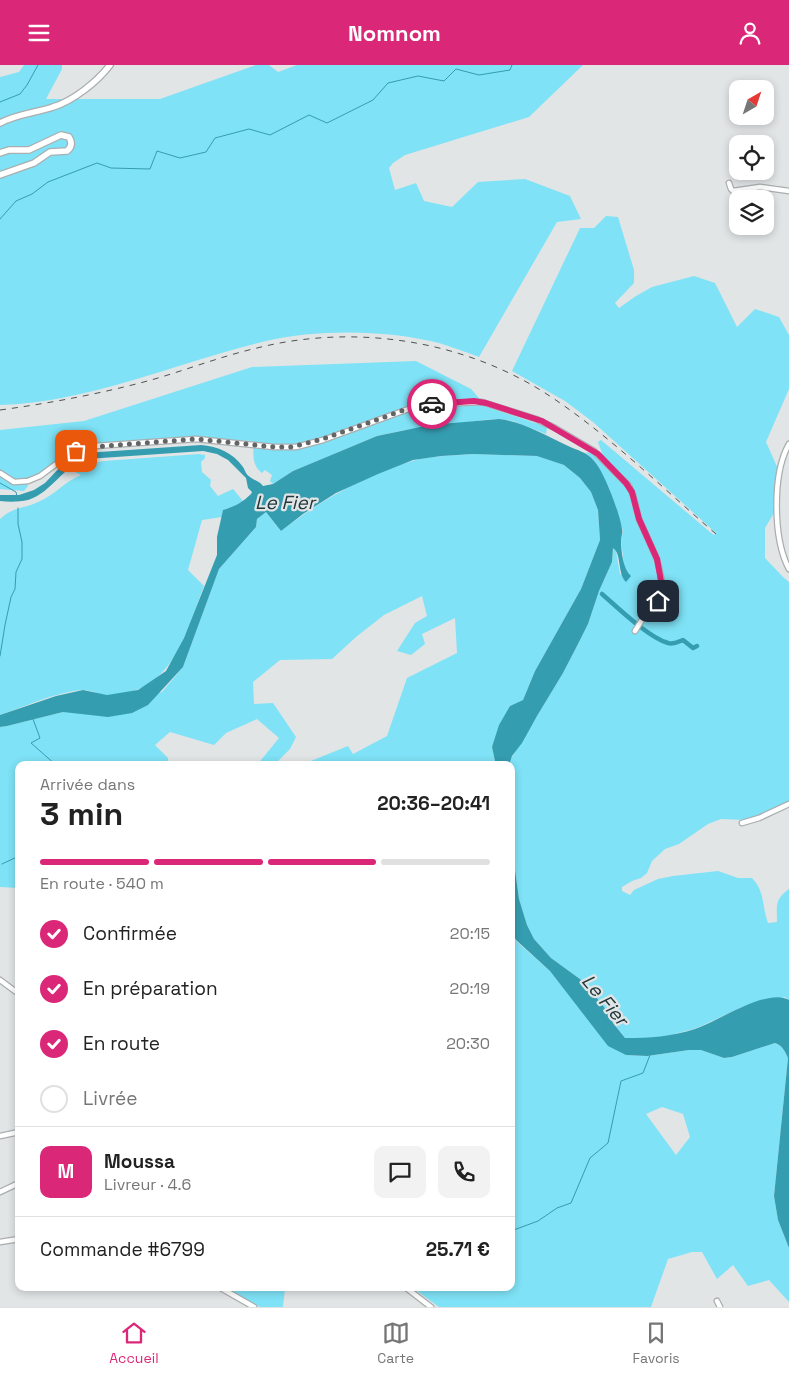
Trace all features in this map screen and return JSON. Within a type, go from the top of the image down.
[{"type":"street","points":[[0,123],[64,103],[94,83],[110,65]]},
{"type":"street","points":[[0,153],[8,150],[30,150],[61,135],[69,137],[71,142],[71,146],[67,151],[50,152],[34,163],[0,175]]},
{"type":"street","points":[[729,183],[734,191],[767,187],[789,191]]},
{"type":"street","points":[[0,473],[14,481],[28,481],[45,473],[71,453],[95,446],[196,439],[292,447],[323,439],[414,407],[470,401],[486,403],[542,421],[588,447],[601,457],[631,489],[639,519],[657,559],[662,586],[662,594],[658,601],[637,627]]},
{"type":"street","points":[[789,444],[781,466],[777,504],[780,539],[784,558],[789,569]]},
{"type":"street","points":[[742,823],[759,818],[789,804]]},
{"type":"street","points":[[0,980],[15,991]]},
{"type":"street","points":[[0,1136],[15,1134]]},
{"type":"street","points":[[0,1192],[15,1185]]},
{"type":"street","points":[[0,1242],[15,1240]]},
{"type":"street","points":[[224,1291],[242,1304],[254,1307]]},
{"type":"street","points":[[410,1291],[431,1307]]},
{"type":"street","points":[[717,1301],[720,1307]]},
{"type":"shaded area","points":[[24,65],[62,65],[62,69],[46,99],[160,99],[256,65],[269,65],[278,72],[297,65],[583,65],[529,117],[405,155],[389,168],[395,190],[416,183],[424,201],[452,207],[478,182],[525,179],[570,196],[581,219],[557,222],[479,357],[439,343],[375,333],[308,334],[266,341],[134,380],[68,397],[0,405],[0,77],[19,72]]},
{"type":"shaded area","points":[[606,216],[618,217],[634,270],[634,283],[615,303],[619,308],[652,287],[694,276],[715,283],[737,327],[755,309],[779,317],[789,335],[789,389],[766,442],[779,471],[774,513],[765,528],[765,558],[789,582],[789,801],[762,815],[745,820],[721,819],[708,824],[679,844],[665,849],[652,861],[647,873],[622,887],[622,891],[630,895],[634,890],[658,879],[718,871],[738,878],[752,878],[759,888],[768,923],[777,922],[779,900],[789,889],[789,1000],[785,997],[742,1007],[697,1028],[658,1038],[625,1038],[613,1023],[608,1012],[584,982],[551,958],[534,939],[527,925],[519,899],[515,870],[515,761],[510,761],[563,673],[588,624],[599,591],[612,562],[613,548],[616,551],[620,574],[629,575],[624,565],[621,540],[623,531],[609,488],[596,463],[585,452],[603,456],[598,442],[601,440],[710,532],[714,535],[716,533],[593,422],[565,401],[512,371],[580,228],[594,228]]},
{"type":"shaded area","points":[[416,361],[471,389],[487,407],[547,427],[546,434],[513,421],[499,419],[405,430],[377,436],[293,471],[273,484],[270,481],[272,475],[265,470],[262,473],[256,466],[253,441],[185,438],[87,445],[66,453],[36,476],[27,480],[28,486],[24,491],[0,489],[0,430],[84,421],[252,367]]},
{"type":"shaded area","points":[[473,454],[538,456],[564,465],[580,478],[591,492],[598,510],[600,540],[581,589],[535,671],[523,700],[510,706],[492,747],[495,761],[311,761],[348,746],[353,754],[387,736],[407,678],[457,653],[455,618],[422,634],[425,644],[411,655],[397,651],[415,623],[427,616],[422,596],[384,615],[332,659],[280,660],[253,682],[254,704],[273,703],[296,737],[290,749],[278,761],[260,761],[279,738],[257,719],[226,733],[214,745],[170,732],[155,745],[168,758],[168,761],[15,761],[15,888],[0,887],[0,727],[162,692],[183,667],[219,569],[256,527],[257,519],[266,512],[281,531],[311,509],[360,481],[394,467],[420,459]]},
{"type":"shaded area","points":[[205,455],[201,462],[202,472],[211,480],[210,486],[218,496],[233,489],[243,501],[223,510],[222,517],[202,520],[188,570],[204,586],[190,624],[173,659],[147,685],[129,692],[107,695],[84,690],[71,692],[50,697],[0,715],[0,519],[9,512],[44,499],[81,475],[75,472],[74,469],[83,464]]},
{"type":"shaded area","points":[[515,939],[550,971],[579,1007],[626,1055],[647,1056],[701,1050],[724,1058],[775,1043],[781,1047],[788,1058],[774,1196],[778,1220],[789,1248],[789,1302],[769,1280],[748,1286],[733,1265],[717,1279],[702,1252],[692,1252],[668,1259],[651,1307],[439,1307],[417,1291],[515,1291]],"holes":[[[662,1107],[683,1114],[690,1137],[676,1155],[646,1114]]]},
{"type":"shaded area","points":[[231,1291],[285,1291],[283,1307],[260,1307]]},
{"type":"water","name":"Le Fier","points":[[499,419],[534,429],[585,453],[592,458],[599,468],[612,494],[622,530],[623,559],[626,569],[631,576],[626,582],[623,578],[618,555],[613,548],[612,562],[599,591],[588,624],[563,673],[510,761],[495,761],[492,747],[499,725],[510,706],[523,700],[535,671],[581,589],[600,540],[598,510],[591,492],[580,478],[564,465],[537,456],[473,454],[413,460],[336,493],[281,531],[266,512],[257,519],[256,527],[219,569],[183,667],[148,705],[132,713],[108,717],[63,712],[0,727],[0,715],[56,696],[83,690],[107,695],[138,690],[166,671],[184,638],[217,555],[217,537],[223,510],[242,502],[252,492],[248,488],[246,478],[228,460],[217,454],[203,451],[87,459],[78,462],[44,491],[28,500],[0,501],[0,495],[19,495],[34,490],[45,483],[65,462],[85,453],[201,445],[213,447],[230,454],[239,462],[249,476],[263,486],[273,484],[293,471],[377,436],[430,425]]},
{"type":"water","name":"Le Fier","points":[[515,870],[519,899],[527,925],[534,939],[551,958],[584,982],[608,1012],[613,1023],[625,1038],[677,1034],[695,1029],[742,1007],[769,998],[780,997],[789,1000],[789,1248],[778,1220],[774,1196],[788,1058],[780,1045],[775,1043],[724,1058],[701,1050],[647,1056],[626,1055],[608,1046],[550,971],[516,940]]},
{"type":"waterway","points":[[0,102],[20,94],[38,65]]},
{"type":"waterway","points":[[0,219],[16,201],[32,194],[48,182],[97,163],[111,168],[150,169],[157,151],[180,158],[206,152],[215,138],[249,129],[270,135],[309,115],[327,123],[373,100],[388,83],[418,76],[444,81],[456,69],[479,75],[510,70],[512,65]]},
{"type":"waterway","points":[[0,483],[16,492],[17,496]]},
{"type":"waterway","points":[[0,656],[11,597],[15,589],[16,572],[22,559],[18,508]]},
{"type":"waterway","points":[[602,594],[660,640],[672,644],[683,640],[693,648],[697,646]]},
{"type":"waterway","points":[[33,719],[40,738],[31,743],[51,761]]},
{"type":"waterway","points":[[2,864],[15,858]]},
{"type":"waterway","points":[[515,1230],[538,1221],[557,1208],[571,1203],[590,1158],[608,1143],[621,1081],[643,1073],[650,1055]]},
{"type":"railway","points":[[0,410],[115,389],[148,381],[241,352],[293,341],[330,337],[367,337],[404,341],[440,348],[475,359],[510,373],[542,391],[610,441],[716,534]]},
{"type":"way so far","points":[[76,451],[86,447],[196,439],[286,448],[323,439],[407,409],[432,404]]},
{"type":"route","points":[[432,404],[474,401],[486,403],[542,421],[598,454],[626,483],[632,492],[639,519],[657,559],[662,586],[662,594],[658,601]]}]
